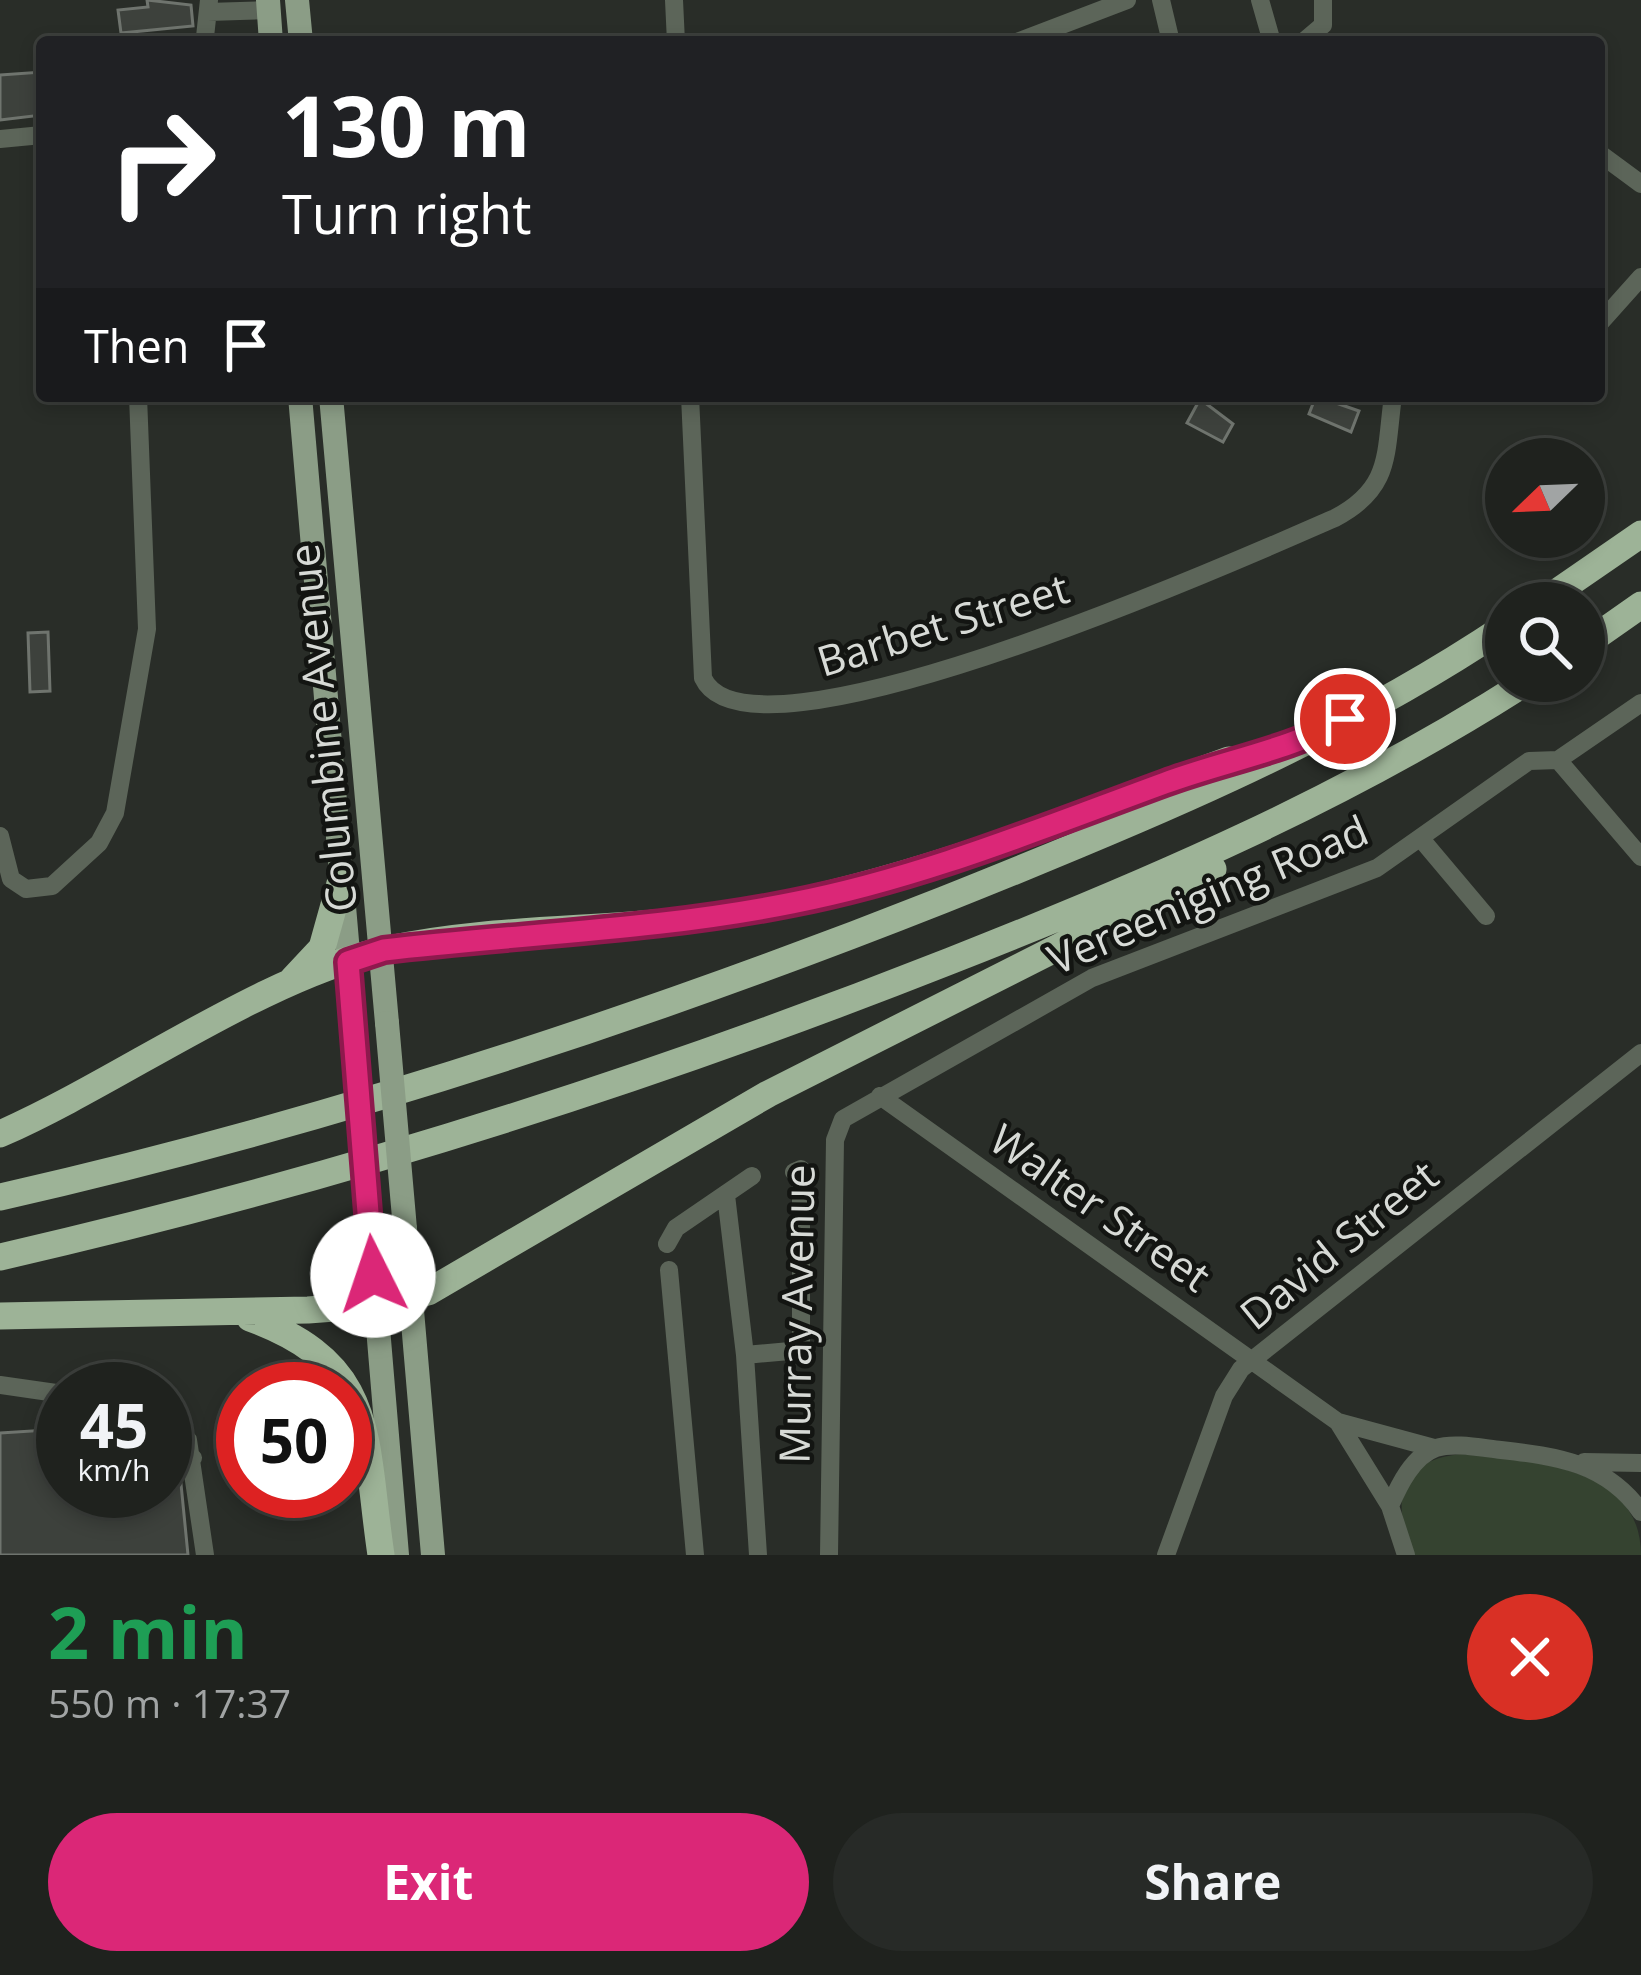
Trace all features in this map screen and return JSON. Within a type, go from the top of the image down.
[{"type":"highway","points":[[1571,582],[1641,534]]},
{"type":"highway","points":[[1605,630],[1641,605]]},
{"type":"highway","points":[[0,1196],[226,1141],[568,1038],[689,996],[1034,863],[1309,740],[1485,638]]},
{"type":"highway","points":[[0,1257],[245,1196],[548,1107],[884,988],[1251,837],[1495,702]]},
{"type":"highway","points":[[0,1134],[281,990],[384,950],[681,921],[797,902],[949,861],[1230,759],[1309,740]]},
{"type":"highway","points":[[0,1316],[375,1305],[428,1292],[768,1094],[1167,896],[1209,872],[1251,837]]},
{"type":"highway","points":[[281,990],[322,948],[341,880]]},
{"type":"highway","points":[[235,1310],[314,1346],[346,1382],[359,1418],[381,1555]]},
{"type":"main road","points":[[298,0],[301,36]]},
{"type":"main road","points":[[268,5],[271,36]]},
{"type":"main road","name":"Columbine Avenue","points":[[301,402],[397,1555]]},
{"type":"main road","name":"Columbine Avenue","points":[[332,402],[384,950],[433,1555]]},
{"type":"street","points":[[674,0],[676,36]]},
{"type":"street","points":[[1033,36],[1127,0]]},
{"type":"street","points":[[1161,0],[1170,36]]},
{"type":"street","points":[[1260,0],[1270,36]]},
{"type":"street","points":[[1310,36],[1323,25],[1323,0]]},
{"type":"street","points":[[204,36],[208,6],[268,5]]},
{"type":"street","points":[[0,139],[36,136]]},
{"type":"street","points":[[1605,157],[1641,184]]},
{"type":"street","points":[[1605,316],[1641,277]]},
{"type":"street","points":[[0,836],[11,879],[26,890],[42,889],[61,880],[98,843],[116,813],[147,629],[138,402]]},
{"type":"street","name":"Barbet Street","points":[[690,402],[703,678],[710,692],[730,703],[786,705],[823,703],[918,679],[1157,593],[1335,518],[1357,507],[1379,483],[1392,402]]},
{"type":"street","name":"Vereeniging Road","points":[[880,1096],[1092,978],[1377,868],[1422,841],[1528,761],[1558,760],[1641,703]]},
{"type":"street","points":[[1558,760],[1641,857]]},
{"type":"street","points":[[1422,841],[1486,916]]},
{"type":"street","name":"David Street","points":[[1166,1555],[1224,1396],[1253,1360],[1641,1053]]},
{"type":"street","name":"Walter Street","points":[[880,1096],[1338,1421],[1434,1448],[1486,1448],[1579,1462],[1603,1475],[1640,1508]]},
{"type":"street","name":"Murray Avenue","points":[[829,1555],[835,1140],[846,1115],[880,1096]]},
{"type":"street","points":[[745,1354],[801,1350],[801,1169],[794,1172]]},
{"type":"street","points":[[667,1244],[676,1228],[752,1175]]},
{"type":"street","points":[[726,1195],[745,1354],[758,1555]]},
{"type":"street","points":[[669,1270],[695,1555]]},
{"type":"street","points":[[0,1385],[36,1390]]},
{"type":"street","name":"Walter Street","points":[[1338,1421],[1390,1506],[1406,1555]]},
{"type":"street","points":[[1390,1506],[1412,1467],[1434,1448]]},
{"type":"street","points":[[192,1454],[205,1555]]},
{"type":"street","points":[[1579,1462],[1641,1462]]},
{"type":"green space","points":[[1460,1454],[1546,1465],[1601,1484],[1622,1501],[1636,1525],[1641,1555],[1413,1555],[1403,1518],[1404,1488],[1422,1466]]},
{"type":"building","points":[[147,0],[191,5],[193,26],[121,33],[118,10],[148,7]]},
{"type":"building","points":[[36,72],[36,116],[0,120],[0,75]]},
{"type":"building","points":[[1198,402],[1204,402],[1233,424],[1223,442],[1187,423]]},
{"type":"building","points":[[1314,402],[1333,402],[1359,411],[1351,432],[1309,414]]},
{"type":"building","points":[[48,632],[50,691],[30,692],[28,633]]},
{"type":"building","points":[[36,1431],[36,1518],[184,1518],[188,1555],[0,1555],[0,1433]]},
{"type":"route","points":[[373,1275],[348,962],[384,950],[739,913],[869,885],[1036,832],[1230,759],[1309,740],[1345,719]]}]
